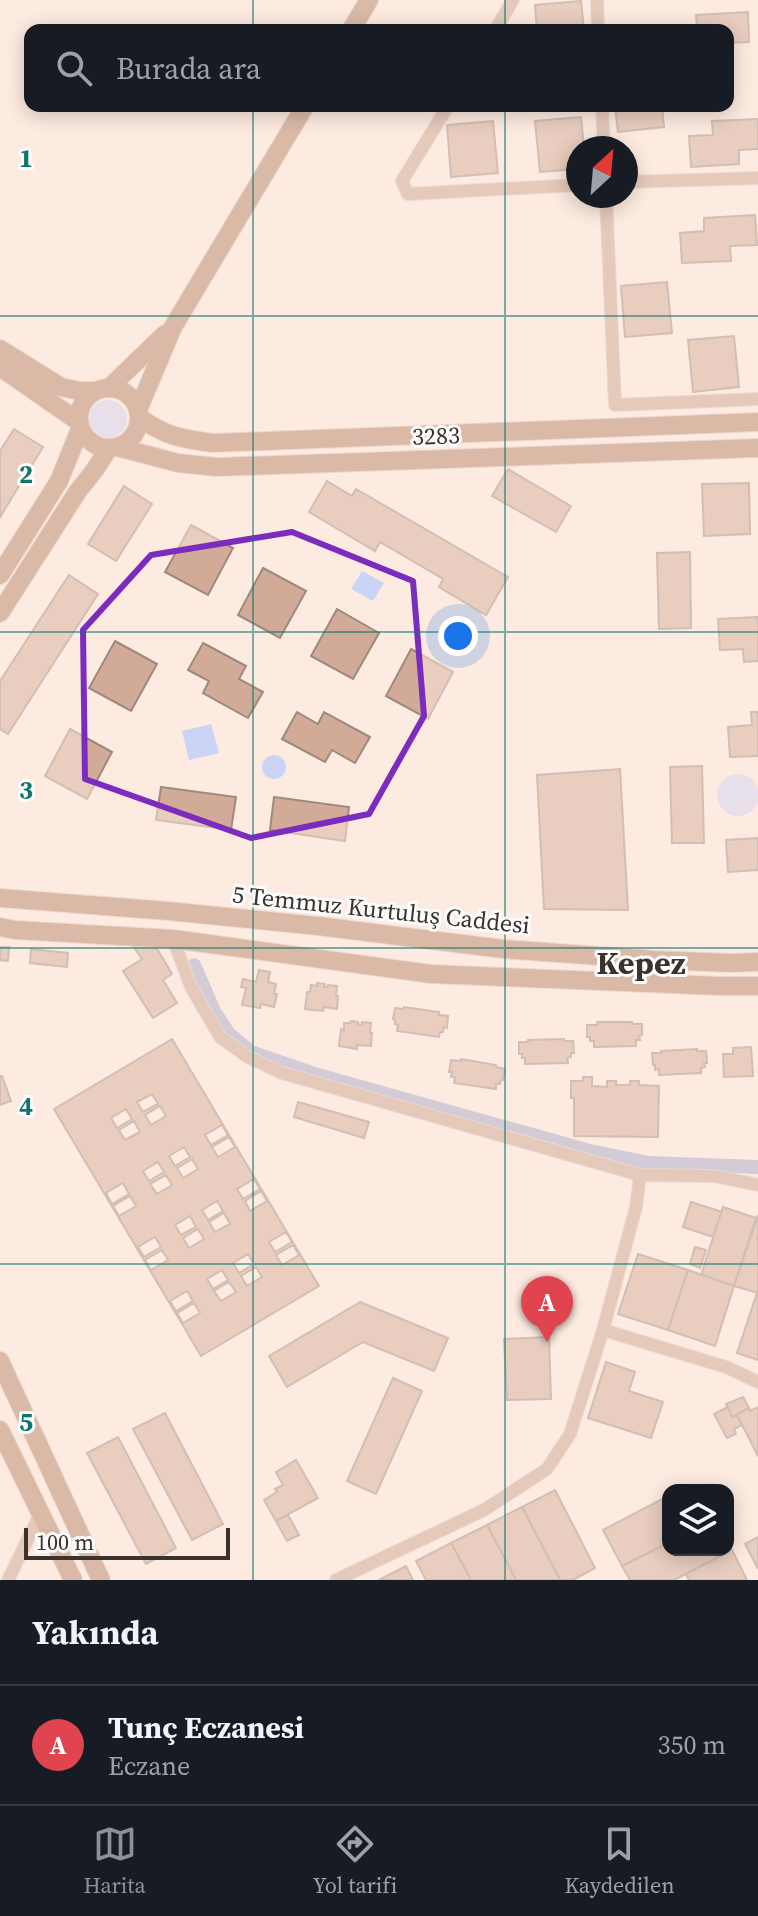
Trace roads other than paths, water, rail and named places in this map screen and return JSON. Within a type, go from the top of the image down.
[{"type":"street","points":[[355,24],[369,0]]},
{"type":"street","points":[[499,24],[513,0]]},
{"type":"street","points":[[597,0],[598,24]]},
{"type":"street","points":[[138,413],[173,327],[301,112]]},
{"type":"street","points":[[444,112],[402,181],[408,194],[566,186]]},
{"type":"street","points":[[602,112],[603,136]]},
{"type":"street","points":[[638,182],[758,178]]},
{"type":"street","points":[[607,208],[615,405],[758,399]]},
{"type":"street","points":[[0,575],[59,481],[80,426],[80,407],[84,401],[173,327]]},
{"type":"street","points":[[0,349],[61,387],[80,391],[102,389],[124,392],[135,403],[139,423],[133,436],[123,445],[102,448],[89,441],[80,426],[0,367]]},
{"type":"street","name":"3283","points":[[138,413],[155,429],[183,439],[213,443],[758,422]]},
{"type":"street","points":[[0,613],[78,491],[113,448]]},
{"type":"street","name":"3283","points":[[113,448],[178,463],[217,467],[758,448]]},
{"type":"street","name":"5 Temmuz Kurtuluş Caddesi","points":[[0,898],[183,912],[503,949],[655,960],[758,962]]},
{"type":"street","points":[[0,927],[173,939],[431,974],[758,986]]},
{"type":"street","points":[[173,939],[191,987],[220,1037],[248,1057],[282,1073],[640,1175],[714,1176],[758,1185]]},
{"type":"street","points":[[336,1580],[484,1510],[547,1469],[570,1434],[603,1330],[636,1207],[640,1175]]},
{"type":"street","points":[[603,1330],[726,1367],[758,1382]]},
{"type":"street","points":[[0,1361],[101,1580]]},
{"type":"street","points":[[0,1430],[73,1580]]},
{"type":"street","points":[[8,1580],[40,1514]]},
{"type":"waterway","points":[[194,965],[214,1011],[229,1034],[251,1052],[318,1075],[590,1151],[649,1163],[758,1167]]},
{"type":"place","name":"Tunç Eczanesi","points":[[547,1342]]},
{"type":"district","name":"Kepez","points":[[641,963]]}]
